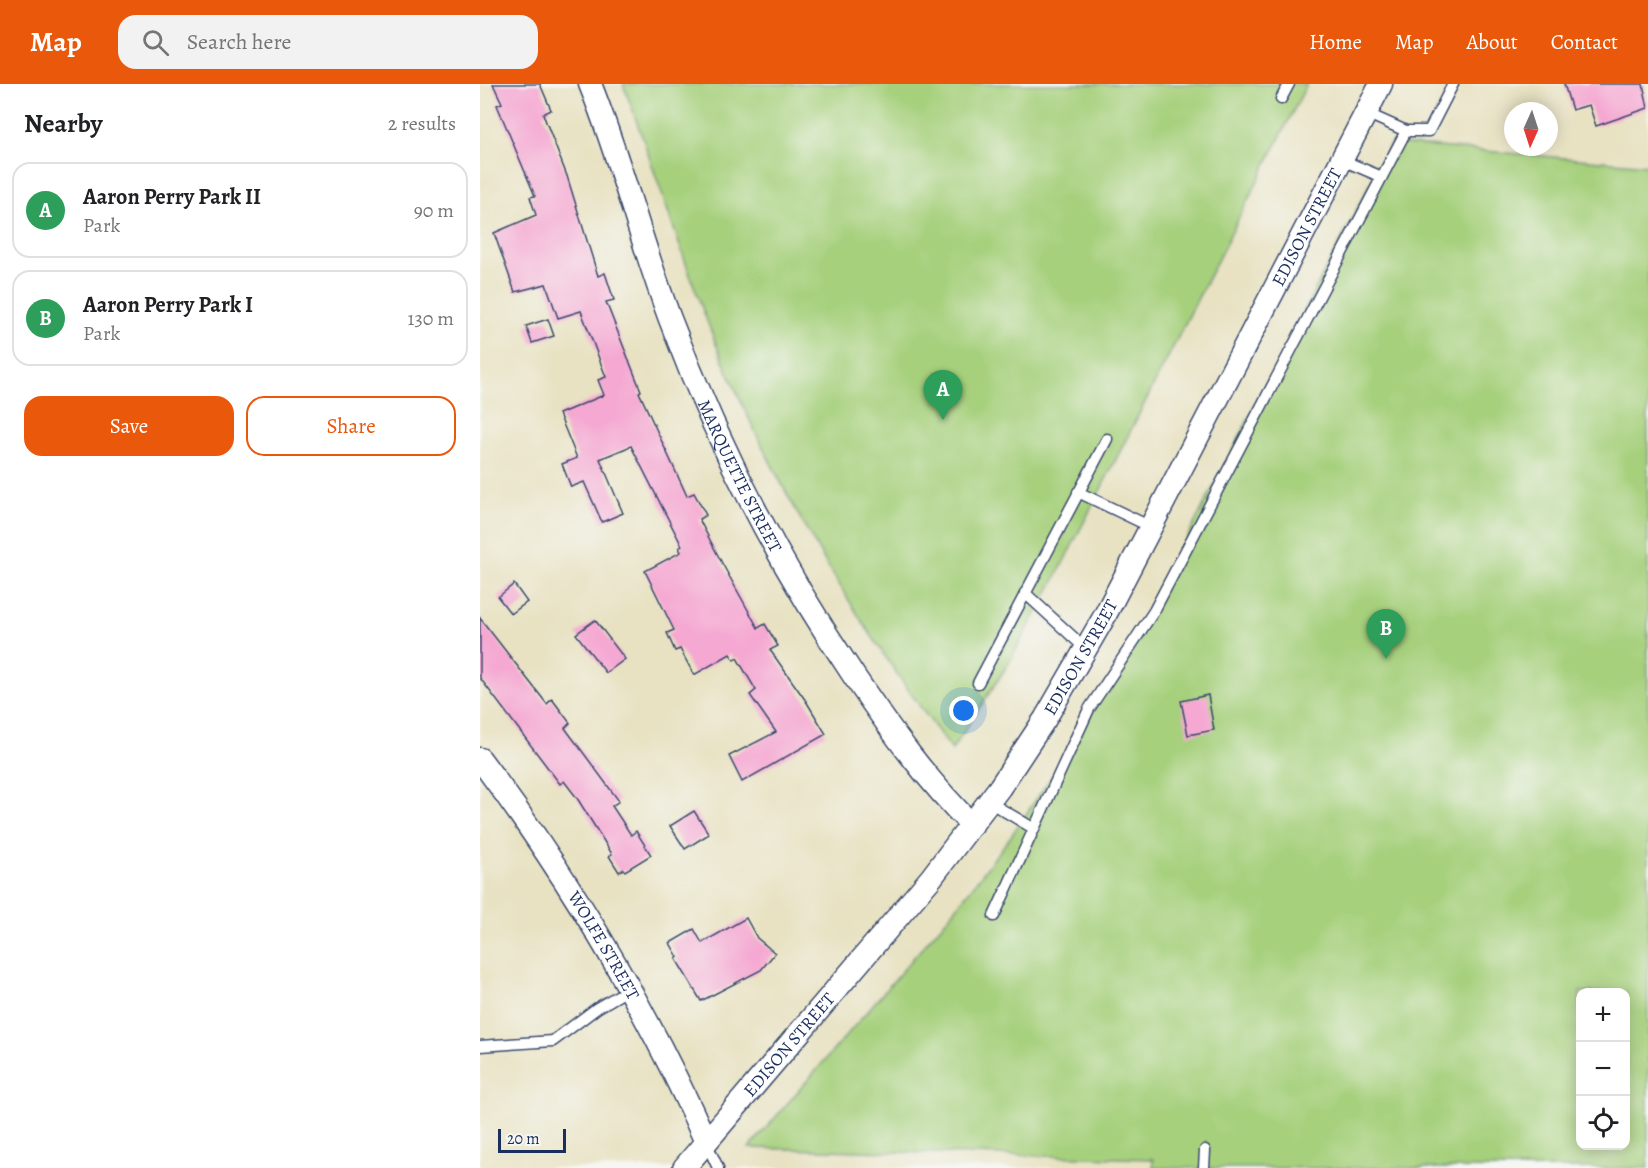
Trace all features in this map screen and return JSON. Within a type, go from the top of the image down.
[{"type":"street","name":"MARQUETTE STREET","points":[[590,84],[617,157],[669,317],[705,406],[749,501],[819,623],[868,698],[931,781],[972,825]]},
{"type":"street","name":"EDISON STREET","points":[[684,1168],[894,923],[972,825],[1045,719],[1087,649],[1381,84]]},
{"type":"street","name":"WOLFE STREET","points":[[480,759],[550,856],[632,988],[677,1077],[706,1142]]},
{"type":"lane","points":[[1281,99],[1289,84]]},
{"type":"lane","points":[[1366,113],[1406,131],[1429,131],[1453,84]]},
{"type":"lane","points":[[994,916],[1089,709],[1155,611],[1406,131]]},
{"type":"lane","points":[[1342,160],[1382,177]]},
{"type":"lane","points":[[978,683],[1107,439]]},
{"type":"lane","points":[[1078,492],[1151,527]]},
{"type":"lane","points":[[1025,593],[1087,649]]},
{"type":"lane","points":[[989,802],[1033,828]]},
{"type":"lane","points":[[480,1046],[553,1041],[597,1008],[632,988]]},
{"type":"lane","points":[[706,1142],[718,1168]]},
{"type":"lane","points":[[1204,1168],[1205,1150]]},
{"type":"green space","points":[[623,84],[1307,84],[1054,581],[1007,666],[952,750],[890,663],[832,574],[780,482],[756,434],[703,312]]},
{"type":"green space","points":[[1391,143],[1504,153],[1504,156],[1543,156],[1648,165],[1648,1168],[1153,1168],[1153,1159],[749,1148],[953,912],[1011,836],[1068,753],[1141,627]]},
{"type":"building","points":[[493,84],[540,84],[551,110],[543,114],[567,176],[598,276],[605,273],[614,300],[606,302],[641,391],[639,392],[687,496],[694,493],[706,515],[699,519],[723,565],[758,628],[765,624],[778,646],[770,650],[826,734],[742,782],[729,756],[776,732],[750,695],[756,690],[737,658],[734,660],[730,654],[694,675],[680,649],[675,651],[667,633],[674,630],[645,571],[681,552],[679,548],[682,546],[631,446],[600,459],[623,513],[602,522],[584,482],[571,487],[562,464],[577,458],[559,414],[604,395],[598,380],[606,377],[581,311],[558,318],[546,284],[515,292],[494,233],[536,215],[530,197],[535,196],[497,105],[502,103]]},
{"type":"building","points":[[1564,84],[1643,84],[1648,108],[1596,126],[1589,105],[1572,110]]},
{"type":"building","points":[[548,319],[554,336],[532,343],[526,326]]},
{"type":"building","points":[[514,584],[527,602],[511,614],[498,597]]},
{"type":"building","points":[[480,618],[547,704],[552,699],[570,723],[565,728],[619,801],[612,806],[631,835],[636,831],[651,855],[625,871],[624,869],[619,872],[609,856],[612,854],[577,798],[564,781],[560,784],[480,678]]},
{"type":"building","points":[[595,620],[625,659],[606,673],[576,634]]},
{"type":"building","points":[[1208,695],[1214,730],[1188,735],[1181,701]]},
{"type":"building","points":[[694,811],[709,834],[685,849],[670,826]]},
{"type":"building","points":[[746,918],[757,938],[775,953],[761,970],[701,1001],[676,959],[678,957],[670,943],[694,929],[702,943]]},
{"type":"place","name":"Aaron Perry Park II","points":[[943,420]]},
{"type":"place","name":"Aaron Perry Park I","points":[[1386,659]]}]
